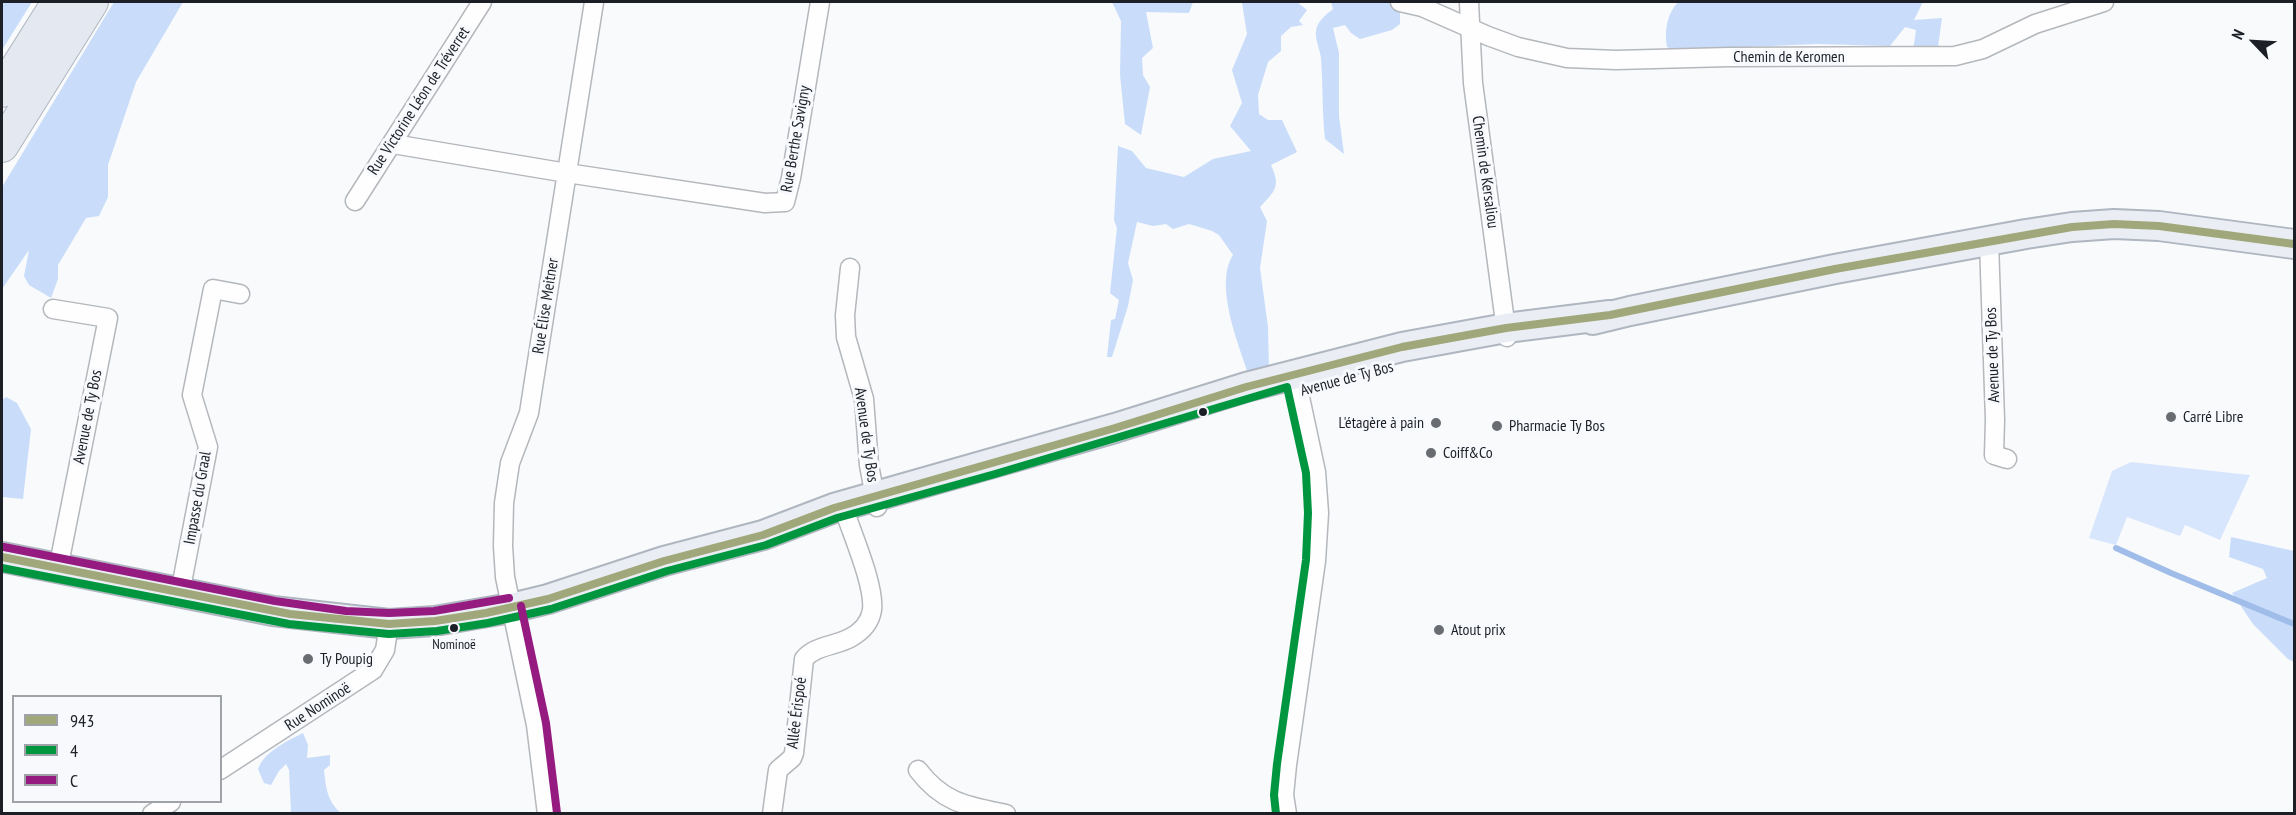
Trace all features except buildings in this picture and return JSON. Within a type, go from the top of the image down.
[{"type":"highway","points":[[2,91],[58,2]]},
{"type":"highway","points":[[2,146],[92,2]]},
{"type":"main road","name":"Avenue de Ty Bos","points":[[2,557],[273,611],[389,624],[435,621],[512,608],[548,599],[664,561],[763,535],[1296,383],[1402,347],[1507,335],[1835,269],[2048,230],[2114,224],[2159,226],[2295,244]]},
{"type":"street","name":"Rue Victorine Léon de Tréverret","points":[[355,201],[482,2]]},
{"type":"street","name":"Rue Élise Meitner","points":[[548,813],[536,724],[505,577],[504,503],[510,463],[529,413],[594,2]]},
{"type":"street","name":"Rue Berthe Savigny","points":[[567,173],[765,203],[784,202],[791,178],[820,2]]},
{"type":"street","name":"Chemin de Keromen","points":[[1400,2],[1422,7],[1518,47],[1579,59],[1938,57],[1971,53],[1998,43],[2036,24],[2104,2]]},
{"type":"street","name":"Chemin de Kersaliou","points":[[1469,2],[1473,84],[1507,335]]},
{"type":"street","points":[[393,144],[567,173]]},
{"type":"street","name":"Avenue de Ty Bos","points":[[1989,242],[1995,420],[1994,455],[2007,459]]},
{"type":"street","name":"Avenue de Ty Bos","points":[[850,268],[845,315],[846,337],[864,399],[869,465],[876,503]]},
{"type":"street","name":"Impasse du Graal","points":[[180,593],[208,447],[192,395],[213,289],[240,294]]},
{"type":"street","name":"Avenue de Ty Bos","points":[[53,309],[108,318],[58,569]]},
{"type":"street","points":[[1287,813],[1284,795],[1287,765],[1319,530],[1316,472],[1296,383]]},
{"type":"street","name":"Allée Érispoé","points":[[772,813],[777,771],[792,758],[794,753],[804,659],[811,652],[841,643],[854,636],[866,626],[870,615],[872,599],[869,586],[844,511]]},
{"type":"street","name":"Rue Nominoë","points":[[222,769],[373,670],[385,650],[389,624]]},
{"type":"street","points":[[918,770],[933,788],[952,801],[1006,813]]},
{"type":"street","points":[[152,813],[168,803]]},
{"type":"shaded area","points":[[2,2],[32,2],[2,50]]},
{"type":"shaded area","points":[[114,2],[183,2],[136,82],[108,165],[108,197],[99,216],[86,218],[58,265],[58,279],[51,298],[29,285],[24,276],[29,250],[2,289],[2,187]]},
{"type":"shaded area","points":[[1112,2],[1193,2],[1189,13],[1146,12],[1153,48],[1142,58],[1143,75],[1150,87],[1141,135],[1125,124],[1120,75],[1121,21]]},
{"type":"shaded area","points":[[1210,2],[1297,2],[1307,10],[1299,21],[1303,25],[1291,27],[1281,36],[1281,51],[1268,62],[1258,95],[1259,114],[1268,120],[1282,120],[1297,152],[1271,165],[1276,179],[1275,188],[1260,207],[1267,221],[1260,268],[1268,327],[1269,370],[1248,373],[1234,330],[1227,297],[1228,267],[1233,255],[1219,235],[1189,224],[1173,229],[1166,224],[1153,226],[1137,222],[1128,263],[1133,280],[1128,306],[1112,357],[1107,357],[1111,320],[1115,319],[1119,300],[1110,293],[1117,228],[1114,220],[1118,146],[1132,151],[1146,168],[1184,177],[1213,159],[1251,151],[1230,126],[1242,103],[1232,70],[1247,34],[1242,3]]},
{"type":"shaded area","points":[[1331,2],[1400,2],[1400,24],[1392,30],[1360,39],[1345,25],[1333,28],[1339,53],[1339,116],[1344,154],[1325,139],[1323,119],[1321,58],[1316,34],[1320,21],[1333,9]]},
{"type":"shaded area","points":[[1678,2],[1923,2],[1914,20],[1942,18],[1938,47],[1913,51],[1916,30],[1905,27],[1890,46],[1817,44],[1674,50],[1667,47],[1666,29],[1671,12]]},
{"type":"shaded area","points":[[6,397],[17,403],[31,429],[23,499],[2,497],[2,400]]},
{"type":"shaded area","points":[[2131,462],[2250,475],[2220,540],[2185,525],[2180,536],[2127,517],[2116,545],[2089,538],[2112,471]]},
{"type":"shaded area","points":[[2231,537],[2294,551],[2294,662],[2288,659],[2253,624],[2232,593],[2267,578],[2263,569],[2229,557]]},
{"type":"shaded area","points":[[303,733],[308,745],[307,758],[330,755],[330,765],[324,770],[327,788],[330,799],[341,813],[291,813],[289,770],[286,764],[271,785],[264,783],[258,769],[265,757]]},
{"type":"waterway","points":[[2116,548],[2294,624]]},
{"type":"transit line","name":"943","points":[[2,557],[290,614],[389,624],[435,621],[486,613],[548,599],[664,561],[763,535],[834,508],[1115,428],[1246,387],[1402,347],[1506,328],[1610,315],[1835,269],[2072,227],[2114,224],[2159,226],[2294,244]]},
{"type":"transit line","name":"4","points":[[2,568],[289,624],[389,634],[437,631],[488,623],[551,609],[667,571],[766,545],[837,518],[995,474],[1287,387],[1306,473],[1308,513],[1306,560],[1277,764],[1274,795],[1276,814]]},
{"type":"transit line","name":"C","points":[[4,547],[275,601],[346,611],[389,613],[434,611],[509,598]]},
{"type":"transit line","name":"C","points":[[521,606],[546,723],[557,813]]},
{"type":"place","name":"Carré Libre","points":[[2171,417]]},
{"type":"place","name":"L'étagère à pain","points":[[1436,423]]},
{"type":"place","name":"Pharmacie Ty Bos","points":[[1497,426]]},
{"type":"place","name":"Coiff&Co","points":[[1431,453]]},
{"type":"place","name":"Nominoë","points":[[454,628]]},
{"type":"place","name":"Atout prix","points":[[1439,630]]},
{"type":"place","name":"Ty Poupig","points":[[308,659]]}]
